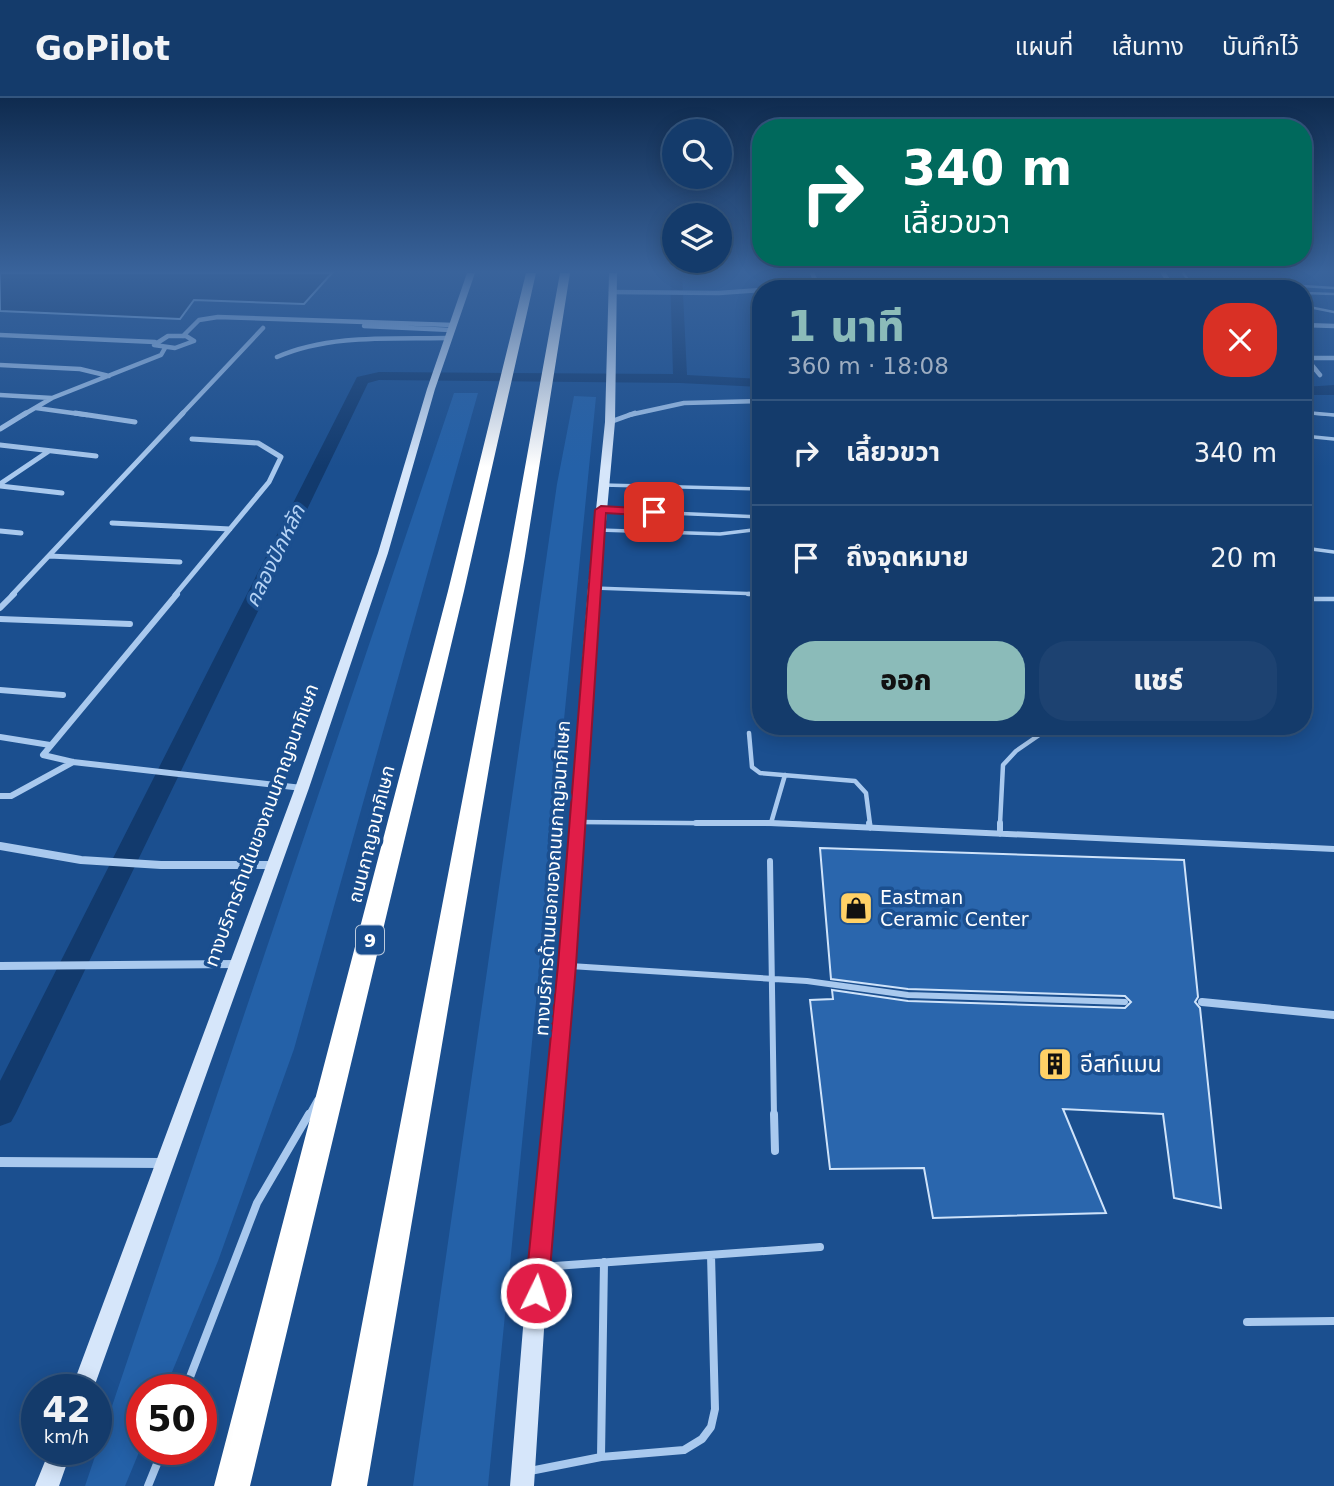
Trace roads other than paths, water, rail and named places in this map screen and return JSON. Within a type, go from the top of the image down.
[{"type":"highway","name":"ถนนกาญจนาภิเษก","points":[[232,1486],[340,1059],[516,338]]},
{"type":"highway","points":[[349,1486],[555,338]]},
{"type":"main road","name":"ทางบริการด้านในของถนนกาญจนาภิเษก","points":[[88,1374],[302,788],[383,554],[449,338]]},
{"type":"main road","name":"ทางบริการด้านนอกของถนนกาญจนาภิเษก","points":[[523,1479],[538,1267],[567,965],[594,588],[610,422],[612,338]]},
{"type":"main road","points":[[47,1486],[55,1465]]},
{"type":"street","points":[[61,338],[155,342],[166,338]]},
{"type":"street","points":[[155,342],[158,347],[166,348],[184,346],[194,341],[187,338]]},
{"type":"street","points":[[0,608],[254,338]]},
{"type":"street","points":[[277,357],[293,351],[341,342],[383,338]]},
{"type":"street","points":[[0,429],[52,398],[161,355],[166,348]]},
{"type":"street","points":[[1312,357],[1334,358]]},
{"type":"street","points":[[0,365],[79,369],[110,376]]},
{"type":"street","points":[[1312,365],[1320,375]]},
{"type":"street","points":[[0,395],[52,398]]},
{"type":"street","points":[[610,422],[633,413],[697,400],[752,401]]},
{"type":"street","points":[[35,408],[135,422]]},
{"type":"street","points":[[192,439],[258,443],[281,455],[270,482],[43,755],[73,762],[302,788]]},
{"type":"street","points":[[0,445],[96,456]]},
{"type":"street","points":[[0,485],[50,450]]},
{"type":"street","points":[[0,485],[62,493]]},
{"type":"street","points":[[0,493],[9,487]]},
{"type":"street","points":[[112,523],[230,529]]},
{"type":"street","points":[[0,531],[21,533]]},
{"type":"street","points":[[49,556],[180,562]]},
{"type":"street","points":[[0,619],[131,624]]},
{"type":"street","points":[[0,691],[63,695]]},
{"type":"street","points":[[0,737],[50,745]]},
{"type":"street","points":[[0,796],[11,796],[73,762]]},
{"type":"street","points":[[0,846],[80,860],[272,865]]},
{"type":"street","points":[[0,966],[237,964]]},
{"type":"street","points":[[1202,1003],[1334,1015]]},
{"type":"street","points":[[0,1162],[163,1163]]},
{"type":"lane","points":[[1312,414],[1334,415]]},
{"type":"lane","points":[[1312,437],[1334,439]]},
{"type":"lane","points":[[603,485],[752,489]]},
{"type":"lane","points":[[601,510],[752,517]]},
{"type":"lane","points":[[599,530],[720,534],[752,530]]},
{"type":"lane","points":[[1312,550],[1334,552]]},
{"type":"lane","points":[[594,588],[752,594]]},
{"type":"lane","points":[[1312,599],[1334,599]]},
{"type":"lane","points":[[749,733],[751,767],[760,773],[855,780],[866,793],[870,828]]},
{"type":"lane","points":[[1000,834],[1003,765],[1016,751],[1040,735]]},
{"type":"lane","points":[[771,823],[785,775]]},
{"type":"lane","points":[[578,822],[771,823],[1334,849]]},
{"type":"lane","points":[[770,861],[775,1151]]},
{"type":"lane","points":[[567,965],[807,981],[908,995],[1125,1002]]},
{"type":"lane","points":[[191,1374],[257,1203],[340,1059]]},
{"type":"lane","points":[[538,1267],[820,1247]]},
{"type":"lane","points":[[523,1479],[601,1457],[684,1450],[702,1439],[711,1427],[715,1409],[711,1255]]},
{"type":"lane","points":[[601,1457],[604,1262]]},
{"type":"lane","points":[[1247,1322],[1334,1321]]},
{"type":"lane","points":[[148,1486],[157,1465]]},
{"type":"waterway","name":"คลองปักหลัก","points":[[678,338],[680,379]]},
{"type":"waterway","name":"คลองปักหลัก","points":[[0,1113],[362,380],[379,376],[680,379]]},
{"type":"waterway","points":[[680,379],[752,383]]},
{"type":"waterway","points":[[1312,391],[1334,390]]},
{"type":"place","name":"Eastman Ceramic Center","points":[[856,908]]},
{"type":"place","name":"อีสท์แมน","points":[[1055,1064]]}]
